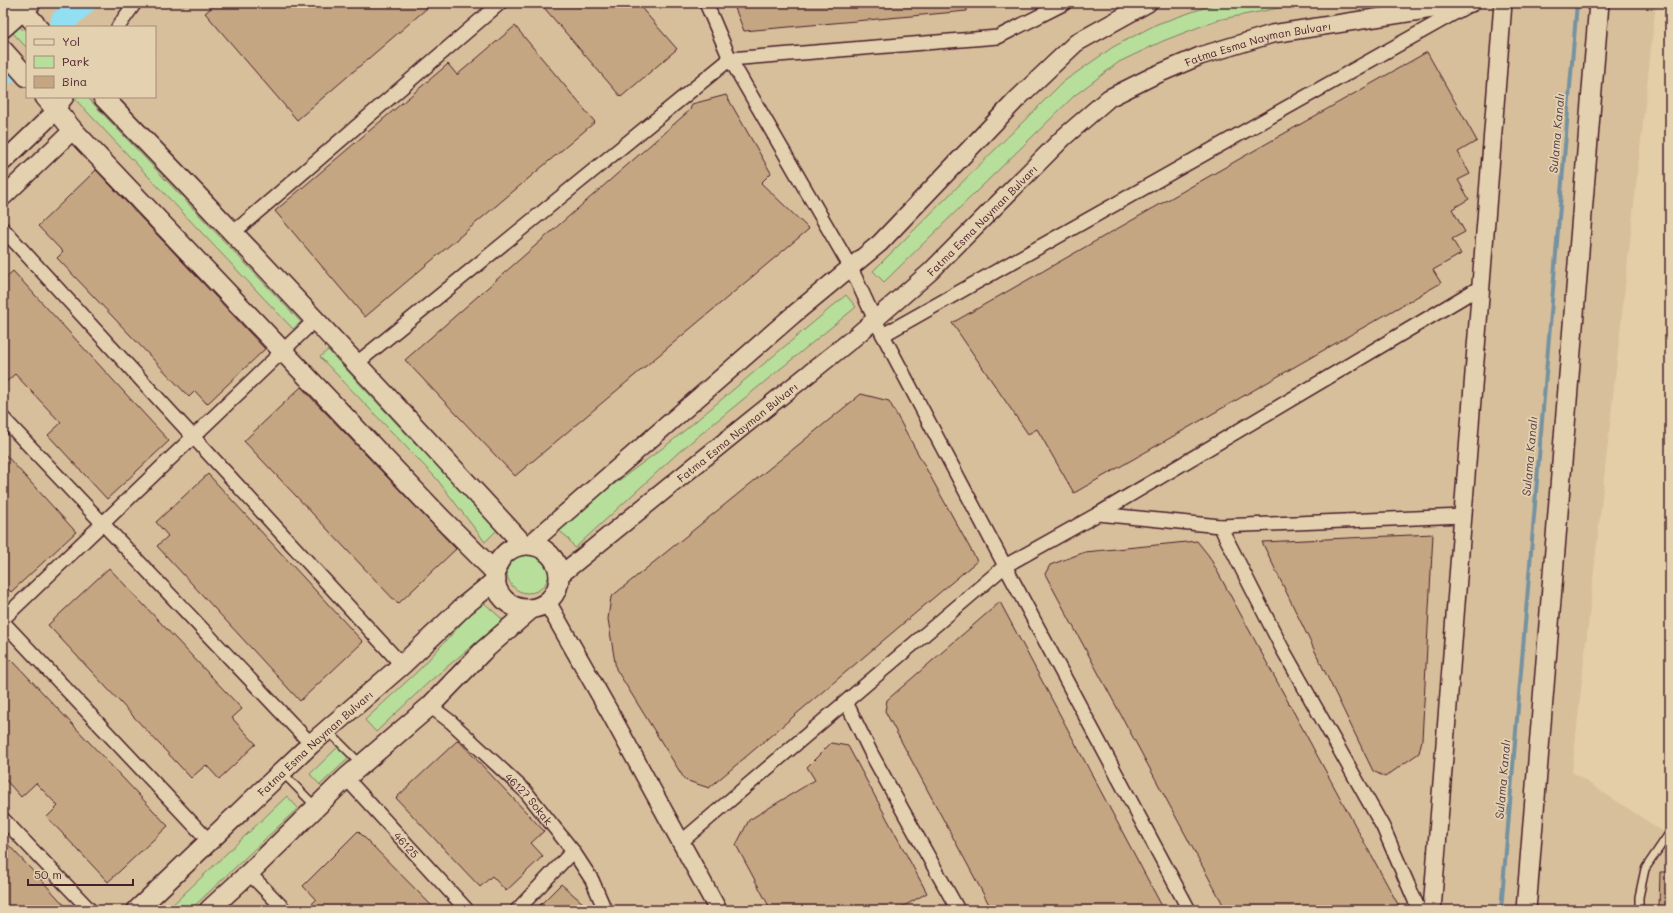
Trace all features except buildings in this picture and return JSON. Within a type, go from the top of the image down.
[{"type":"main road","points":[[1526,910],[1599,3]]},
{"type":"main road","points":[[3,28],[20,5],[37,26]]},
{"type":"main road","points":[[3,50],[26,76]]},
{"type":"main road","points":[[104,98],[234,232],[526,545]]},
{"type":"main road","points":[[56,101],[73,130],[496,576]]},
{"type":"main road","points":[[209,910],[346,778],[430,706],[483,651],[539,605],[554,595],[558,586],[559,576],[558,567],[550,555],[538,547],[526,545],[514,548],[505,554],[499,563],[496,576],[498,589],[503,598],[520,608],[539,605]]},
{"type":"main road","name":"Fatma Esma Nayman Bulvarı","points":[[137,910],[311,744],[402,665],[496,576]]},
{"type":"street","points":[[119,26],[135,3]]},
{"type":"street","points":[[234,232],[500,3]]},
{"type":"street","points":[[706,3],[730,59],[851,268],[879,327],[1189,910]]},
{"type":"street","points":[[357,363],[730,59],[998,36],[1065,3]]},
{"type":"street","points":[[879,327],[1472,3]]},
{"type":"street","name":"Fatma Esma Nayman Bulvarı","points":[[559,576],[879,327],[930,272],[1064,137],[1109,98],[1151,77],[1200,56],[1272,34],[1472,3]]},
{"type":"street","points":[[1432,910],[1503,3]]},
{"type":"street","points":[[526,545],[793,315],[880,243],[1017,99],[1076,43],[1145,4]]},
{"type":"street","points":[[3,162],[56,101]]},
{"type":"street","points":[[3,198],[73,130]]},
{"type":"street","points":[[3,229],[402,665]]},
{"type":"street","points":[[681,842],[1005,566],[1098,514],[1482,286]]},
{"type":"street","points":[[3,619],[316,320]]},
{"type":"street","points":[[3,418],[311,744]]},
{"type":"street","points":[[1098,514],[1220,526],[1463,516]]},
{"type":"street","points":[[1220,526],[1282,648],[1383,827],[1419,910]]},
{"type":"street","points":[[539,605],[681,842],[718,910]]},
{"type":"street","points":[[3,622],[209,841]]},
{"type":"street","points":[[846,702],[872,755],[958,910]]},
{"type":"street","name":"46127 Sokak","points":[[430,706],[451,722],[526,792],[572,851],[592,880],[605,910]]},
{"type":"street","name":"46125","points":[[346,778],[467,910]]},
{"type":"street","points":[[3,819],[90,910]]},
{"type":"street","points":[[517,910],[572,851]]},
{"type":"street","points":[[249,873],[284,910]]},
{"type":"lane","points":[[327,730],[362,764]]},
{"type":"lane","points":[[282,772],[316,807]]},
{"type":"lane","points":[[1638,910],[1639,897],[1645,869],[1670,832]]},
{"type":"shaded area","points":[[3,3],[1656,3],[1572,772],[1670,836],[1670,910],[3,910]]},
{"type":"green space","points":[[1218,3],[1305,3],[1217,20],[1163,41],[1119,62],[1074,96],[884,282],[873,271],[1063,82],[1113,47],[1157,24]]},
{"type":"green space","points":[[17,24],[26,33],[26,47],[11,31]]},
{"type":"green space","points":[[74,98],[88,98],[301,322],[293,329]]},
{"type":"green space","points":[[846,295],[856,307],[680,451],[575,548],[566,536],[555,528],[672,441]]},
{"type":"green space","points":[[328,350],[413,441],[502,525],[485,542],[436,478],[320,357]]},
{"type":"green space","points":[[528,551],[543,557],[549,572],[543,587],[528,593],[513,587],[507,572],[513,557]]},
{"type":"green space","points":[[482,601],[503,620],[430,681],[376,732],[365,720],[420,669]]},
{"type":"green space","points":[[338,747],[349,758],[320,785],[310,774]]},
{"type":"green space","points":[[287,796],[298,808],[190,910],[167,910]]},
{"type":"waterway","points":[[63,21],[83,3]]},
{"type":"waterway","name":"Sulama Kanalı","points":[[1501,910],[1577,3]]}]
